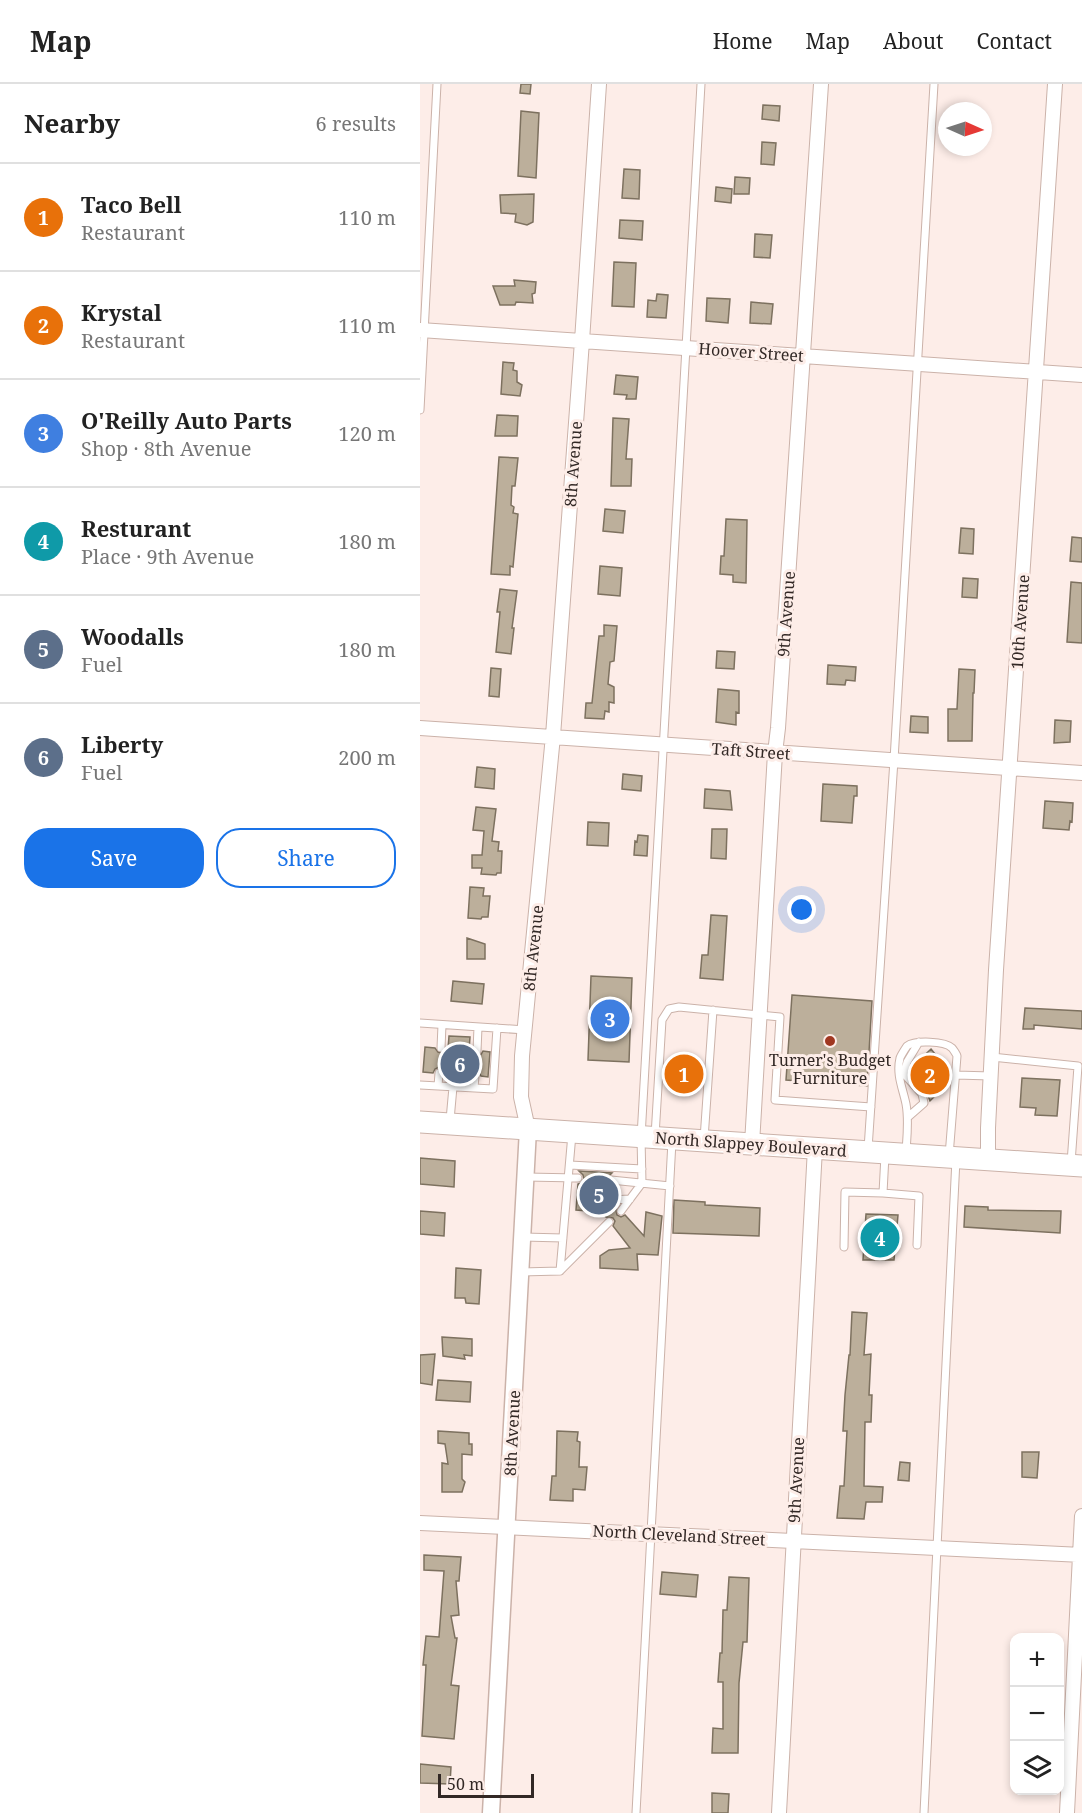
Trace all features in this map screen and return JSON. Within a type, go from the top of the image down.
[{"type":"main road","name":"North Slappey Boulevard","points":[[420,1122],[1076,1165]]},
{"type":"street","name":"8th Avenue","points":[[491,1813],[526,1177],[528,1129],[521,1097],[525,1030],[553,736],[599,84]]},
{"type":"street","name":"9th Avenue","points":[[752,1144],[775,753],[821,84]]},
{"type":"street","name":"10th Avenue","points":[[988,1160],[1010,767],[1055,84]]},
{"type":"street","name":"Hoover Street","points":[[422,330],[1082,375]]},
{"type":"street","name":"Taft Street","points":[[420,728],[1082,773]]},
{"type":"street","name":"9th Avenue","points":[[779,1813],[815,1148]]},
{"type":"street","points":[[1067,1813],[1082,1516]]},
{"type":"street","name":"North Cleveland Street","points":[[420,1523],[1081,1556]]},
{"type":"lane","points":[[420,410],[422,330],[437,84]]},
{"type":"lane","points":[[636,1813],[670,1185],[656,1138],[663,745],[701,84]]},
{"type":"lane","points":[[883,1193],[871,1107],[934,84]]},
{"type":"lane","points":[[621,1211],[642,1183],[642,1169],[656,1138],[662,1020],[669,1009],[680,1006],[780,1017],[775,1100],[871,1107]]},
{"type":"lane","points":[[704,1141],[713,1010]]},
{"type":"lane","points":[[420,1023],[525,1030]]},
{"type":"lane","points":[[441,1048],[442,1025]]},
{"type":"lane","points":[[477,1051],[478,1027]]},
{"type":"lane","points":[[420,1085],[493,1089],[497,1028]]},
{"type":"lane","points":[[908,1117],[924,1102],[922,1094],[904,1074],[907,1062],[919,1042]]},
{"type":"lane","points":[[906,1154],[908,1117],[899,1079],[900,1059],[909,1045],[919,1042],[944,1043],[952,1048],[957,1056],[924,1813]]},
{"type":"lane","points":[[992,1057],[1080,1066],[1076,1165]]},
{"type":"lane","points":[[438,1086],[439,1073]]},
{"type":"lane","points":[[956,1075],[991,1076]]},
{"type":"lane","points":[[474,1088],[475,1076]]},
{"type":"lane","points":[[450,1124],[453,1087]]},
{"type":"lane","points":[[560,1271],[573,1132]]},
{"type":"lane","points":[[570,1165],[642,1169]]},
{"type":"lane","points":[[526,1177],[578,1178]]},
{"type":"lane","points":[[612,1180],[670,1185]]},
{"type":"lane","points":[[844,1246],[845,1192],[920,1196],[917,1245]]},
{"type":"lane","points":[[566,1199],[577,1200]]},
{"type":"lane","points":[[610,1200],[630,1199]]},
{"type":"lane","points":[[521,1272],[560,1271],[609,1222]]},
{"type":"lane","points":[[523,1237],[563,1238]]},
{"type":"building","points":[[521,84],[531,84],[530,94],[520,93]]},
{"type":"building","points":[[763,105],[780,106],[779,121],[762,119]]},
{"type":"building","points":[[521,111],[539,113],[536,178],[518,176]]},
{"type":"building","points":[[762,142],[776,143],[774,165],[761,164]]},
{"type":"building","points":[[624,169],[640,170],[639,199],[622,198]]},
{"type":"building","points":[[735,177],[750,178],[749,194],[734,194]]},
{"type":"building","points":[[716,187],[732,189],[731,203],[715,201]]},
{"type":"building","points":[[534,194],[533,222],[527,225],[515,222],[516,214],[501,213],[500,195]]},
{"type":"building","points":[[620,220],[643,221],[642,240],[619,238]]},
{"type":"building","points":[[755,234],[772,235],[770,258],[754,257]]},
{"type":"building","points":[[614,262],[636,263],[634,307],[612,306]]},
{"type":"building","points":[[514,280],[536,282],[535,293],[532,294],[533,303],[516,302],[515,305],[500,305],[493,286],[515,286]]},
{"type":"building","points":[[657,294],[668,295],[666,318],[647,317],[648,300],[656,301]]},
{"type":"building","points":[[707,298],[730,299],[728,323],[706,321]]},
{"type":"building","points":[[751,302],[773,304],[771,324],[750,323]]},
{"type":"building","points":[[503,362],[514,363],[513,370],[517,371],[517,382],[522,385],[520,396],[501,394]]},
{"type":"building","points":[[616,375],[638,377],[636,399],[626,399],[627,395],[614,394]]},
{"type":"building","points":[[497,415],[518,416],[517,436],[495,436]]},
{"type":"building","points":[[613,418],[629,419],[626,459],[632,459],[631,486],[611,486]]},
{"type":"building","points":[[499,457],[518,458],[515,486],[512,486],[511,505],[514,507],[513,513],[518,514],[513,567],[510,566],[510,575],[491,574]]},
{"type":"building","points":[[605,509],[625,511],[623,533],[603,531]]},
{"type":"building","points":[[726,519],[747,520],[746,583],[733,582],[733,575],[720,574],[721,556],[724,556]]},
{"type":"building","points":[[961,528],[974,529],[973,554],[959,553]]},
{"type":"building","points":[[1072,537],[1082,538],[1082,562],[1070,561]]},
{"type":"building","points":[[600,566],[622,568],[620,596],[598,594]]},
{"type":"building","points":[[963,578],[978,579],[977,598],[962,597]]},
{"type":"building","points":[[1071,582],[1082,583],[1082,643],[1067,642]]},
{"type":"building","points":[[500,589],[517,591],[511,654],[496,652]]},
{"type":"building","points":[[604,625],[617,626],[614,661],[610,662],[608,684],[614,687],[614,703],[609,702],[609,712],[605,711],[604,719],[585,718],[586,703],[592,703],[599,636],[604,636]]},
{"type":"building","points":[[717,651],[735,652],[734,669],[716,668]]},
{"type":"building","points":[[828,665],[856,667],[855,681],[846,680],[845,685],[827,684]]},
{"type":"building","points":[[491,668],[501,669],[499,697],[489,696]]},
{"type":"building","points":[[959,669],[975,670],[972,741],[948,741],[948,709],[957,709]]},
{"type":"building","points":[[718,689],[739,691],[739,713],[736,712],[736,725],[716,722]]},
{"type":"building","points":[[911,716],[928,717],[928,733],[910,732]]},
{"type":"building","points":[[1055,720],[1071,721],[1070,742],[1054,743]]},
{"type":"building","points":[[477,767],[495,769],[494,789],[475,787]]},
{"type":"building","points":[[623,774],[642,776],[641,791],[622,789]]},
{"type":"building","points":[[823,784],[857,786],[852,823],[821,821]]},
{"type":"building","points":[[705,789],[730,791],[732,810],[704,808]]},
{"type":"building","points":[[1045,801],[1073,803],[1069,830],[1043,828]]},
{"type":"building","points":[[476,807],[496,809],[492,841],[499,842],[498,851],[502,851],[501,873],[496,875],[481,874],[482,868],[472,868],[472,855],[482,855],[484,831],[473,830]]},
{"type":"building","points":[[588,822],[609,823],[608,846],[587,845]]},
{"type":"building","points":[[712,829],[727,829],[726,859],[711,858]]},
{"type":"building","points":[[638,835],[648,836],[647,856],[634,855]]},
{"type":"building","points":[[470,887],[484,888],[483,896],[490,896],[488,917],[468,918]]},
{"type":"building","points":[[711,915],[727,916],[723,980],[700,978],[702,955],[708,955]]},
{"type":"building","points":[[467,938],[485,944],[485,959],[467,959]]},
{"type":"building","points":[[591,976],[632,978],[629,1062],[588,1060]]},
{"type":"building","points":[[453,981],[484,984],[482,1004],[451,1001]]},
{"type":"building","name":"Turner's Budget Furniture","points":[[792,995],[872,1001],[867,1086],[786,1080]]},
{"type":"building","points":[[1025,1008],[1082,1011],[1082,1029],[1034,1025],[1034,1029],[1023,1029]]},
{"type":"building","points":[[449,1036],[470,1037],[469,1050],[475,1056],[480,1056],[483,1051],[490,1052],[488,1077],[481,1076],[475,1070],[469,1075],[445,1074],[439,1067],[433,1073],[423,1072],[425,1047],[435,1048],[438,1052],[443,1053],[448,1049]]},
{"type":"building","points":[[931,1049],[950,1073],[949,1082],[930,1101],[926,1090],[910,1072],[911,1068]]},
{"type":"building","points":[[1022,1078],[1060,1080],[1057,1116],[1035,1115],[1036,1108],[1020,1107]]},
{"type":"building","points":[[420,1158],[455,1161],[454,1187],[420,1184]]},
{"type":"building","points":[[579,1171],[612,1173],[606,1179],[606,1183],[611,1186],[610,1194],[605,1197],[605,1203],[615,1205],[617,1215],[621,1217],[625,1215],[644,1236],[646,1212],[662,1216],[658,1255],[637,1254],[638,1270],[600,1268],[600,1256],[609,1250],[630,1248],[613,1226],[615,1221],[613,1218],[606,1217],[602,1212],[576,1210],[578,1184],[584,1179]]},
{"type":"building","points":[[674,1200],[705,1202],[705,1205],[760,1208],[759,1236],[673,1233]]},
{"type":"building","points":[[965,1206],[988,1207],[988,1210],[1061,1211],[1060,1233],[964,1227]]},
{"type":"building","points":[[420,1211],[445,1213],[444,1236],[420,1234]]},
{"type":"building","points":[[866,1214],[898,1215],[894,1260],[863,1260]]},
{"type":"building","points":[[456,1268],[481,1270],[479,1304],[466,1303],[465,1298],[455,1298]]},
{"type":"building","points":[[852,1312],[867,1313],[864,1355],[871,1354],[869,1395],[872,1395],[871,1422],[865,1422],[864,1486],[883,1487],[882,1502],[866,1502],[864,1519],[837,1518],[840,1486],[844,1486],[847,1431],[843,1431]]},
{"type":"building","points":[[442,1337],[472,1339],[472,1356],[464,1355],[465,1359],[443,1356]]},
{"type":"building","points":[[435,1354],[432,1385],[420,1383],[420,1355]]},
{"type":"building","points":[[438,1380],[471,1382],[470,1402],[436,1400]]},
{"type":"building","points":[[438,1431],[469,1433],[472,1455],[462,1454],[462,1479],[465,1482],[462,1492],[442,1492],[442,1463],[448,1464],[445,1444],[438,1443]]},
{"type":"building","points":[[557,1431],[578,1432],[579,1467],[587,1467],[585,1490],[573,1489],[573,1501],[550,1500],[552,1476],[556,1476]]},
{"type":"building","points":[[1022,1452],[1039,1452],[1037,1478],[1022,1477]]},
{"type":"building","points":[[900,1462],[910,1463],[909,1481],[898,1480]]},
{"type":"building","points":[[424,1555],[461,1557],[459,1581],[456,1581],[459,1615],[451,1616],[455,1638],[457,1638],[451,1685],[459,1686],[454,1739],[422,1736],[426,1665],[423,1665],[426,1636],[439,1637],[444,1571],[424,1570]]},
{"type":"building","points":[[662,1572],[698,1575],[696,1597],[660,1594]]},
{"type":"building","points":[[729,1577],[749,1578],[747,1642],[743,1642],[739,1683],[738,1753],[712,1753],[713,1728],[723,1729],[723,1682],[718,1682],[720,1653],[722,1653],[723,1610],[727,1610]]},
{"type":"building","points":[[420,1764],[451,1767],[450,1784],[420,1783]]},
{"type":"building","points":[[712,1793],[729,1794],[728,1813],[712,1813]]},
{"type":"place","name":"O'Reilly Auto Parts","points":[[610,1019]]},
{"type":"place","name":"Turner's Budget Furniture","points":[[830,1041]]},
{"type":"place","name":"Liberty","points":[[460,1064]]},
{"type":"place","name":"Taco Bell","points":[[684,1074]]},
{"type":"place","name":"Krystal","points":[[930,1075]]},
{"type":"place","name":"Woodalls","points":[[599,1195]]},
{"type":"place","name":"Resturant","points":[[880,1238]]}]
